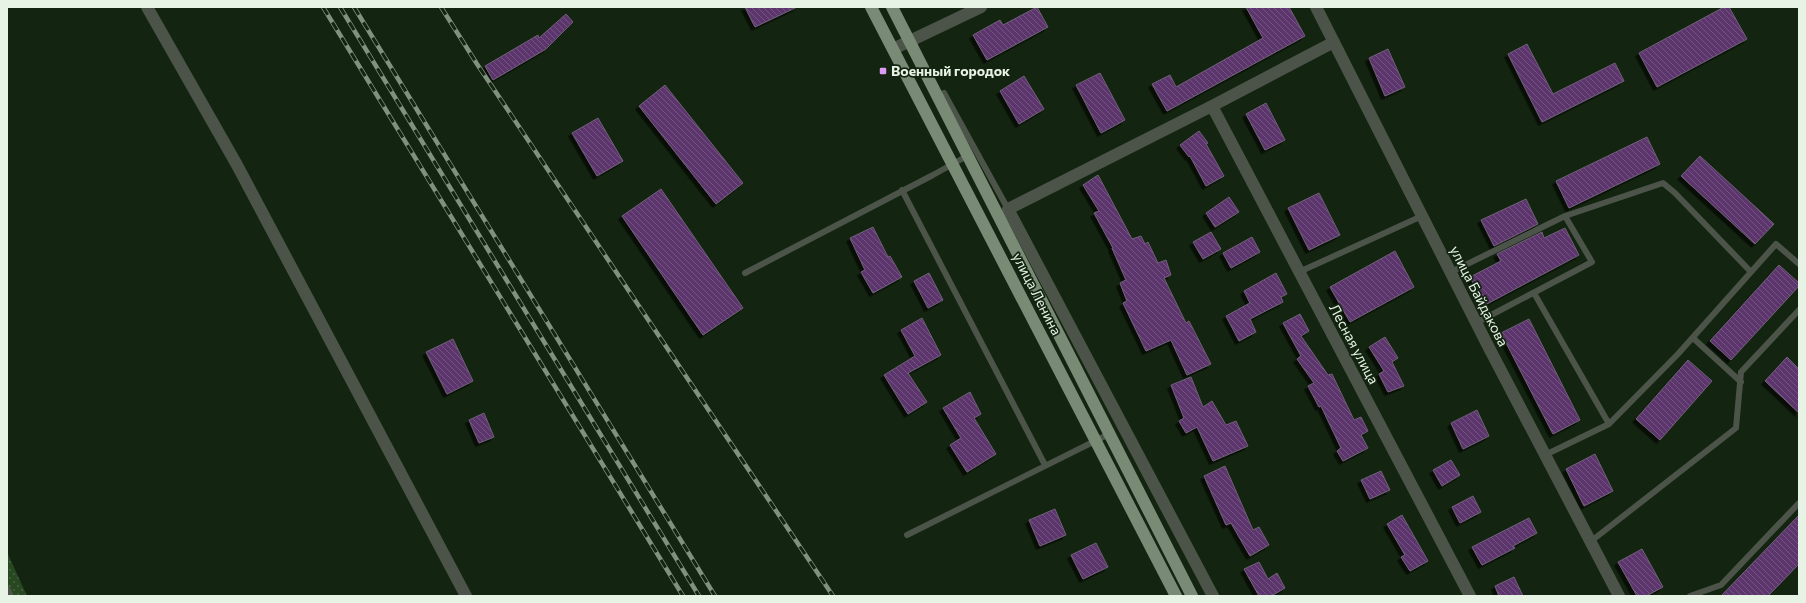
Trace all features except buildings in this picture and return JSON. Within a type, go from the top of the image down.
[{"type":"main road","name":"улица Ленина","points":[[871,7],[1176,596]]},
{"type":"main road","name":"улица Ленина","points":[[892,7],[966,156],[1192,596]]},
{"type":"street","points":[[147,7],[237,164],[466,596]]},
{"type":"street","points":[[893,49],[981,7]]},
{"type":"street","name":"улица Байдакова","points":[[1316,7],[1476,323],[1619,596]]},
{"type":"street","points":[[1008,209],[1212,106],[1334,42]]},
{"type":"street","name":"Лесная улица","points":[[1212,106],[1470,596]]},
{"type":"street","name":"улица Ленина","points":[[1008,209],[1213,596]]},
{"type":"lane","points":[[944,93],[1008,209]]},
{"type":"lane","points":[[745,273],[933,175],[966,156]]},
{"type":"lane","points":[[1451,272],[1565,216],[1663,182],[1675,192],[1751,272]]},
{"type":"lane","points":[[902,190],[1045,465]]},
{"type":"lane","points":[[1299,272],[1422,216]]},
{"type":"lane","points":[[1476,323],[1592,262],[1565,216]]},
{"type":"lane","points":[[1545,455],[1608,424],[1693,338],[1776,244],[1799,264]]},
{"type":"lane","points":[[1534,293],[1608,424]]},
{"type":"lane","points":[[1590,542],[1736,428],[1742,372],[1799,310]]},
{"type":"lane","points":[[1693,338],[1741,382]]},
{"type":"lane","points":[[907,535],[1109,434]]},
{"type":"lane","points":[[1690,596],[1721,585],[1799,503]]},
{"type":"lane","points":[[7,588],[11,596]]},
{"type":"green space","points":[[7,552],[27,596],[7,596]]},
{"type":"railway","points":[[323,7],[683,596]]},
{"type":"railway","points":[[340,7],[699,596]]},
{"type":"railway","points":[[354,7],[715,596]]},
{"type":"railway","points":[[441,7],[477,64],[833,596]]},
{"type":"place","name":"Военный городок","points":[[883,71]]}]
